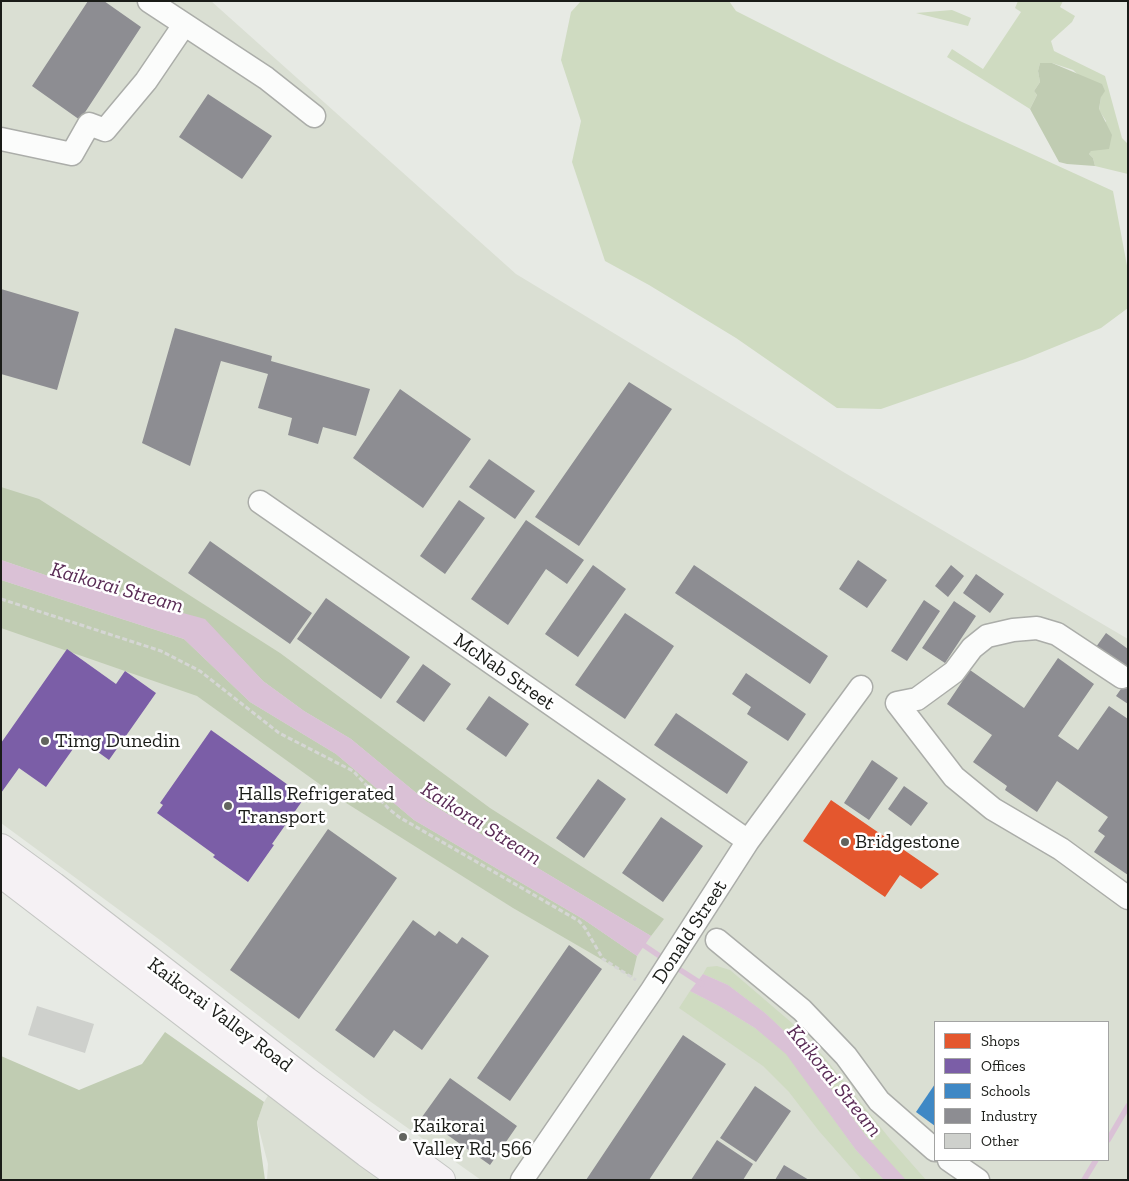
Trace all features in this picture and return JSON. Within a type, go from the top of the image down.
[{"type":"main road","name":"Kaikorai Valley Road","points":[[1,848],[306,1081],[441,1180]]},
{"type":"main road","name":"Kaikorai Valley Road","points":[[1,873],[405,1180]]},
{"type":"street","points":[[148,1],[266,78],[314,116]]},
{"type":"street","points":[[1,139],[72,154],[89,124],[105,130],[146,81],[184,25]]},
{"type":"street","name":"McNab Street","points":[[260,502],[748,841]]},
{"type":"street","points":[[1122,677],[1057,634],[1037,628],[1013,630],[987,636],[972,648],[954,672],[917,699],[897,703],[954,777],[993,810],[1061,849],[1128,898]]},
{"type":"street","name":"Donald Street","points":[[522,1180],[652,990],[748,841],[861,686]]},
{"type":"street","points":[[717,940],[802,1010],[846,1056],[879,1100],[934,1149]]},
{"type":"street","points":[[950,1161],[978,1180]]},
{"type":"path","points":[[1,599],[161,651],[200,671],[279,733],[353,771],[389,809],[399,816],[578,921],[585,928],[603,959],[652,990]]},
{"type":"shaded area","points":[[1,1],[211,1],[516,274],[845,473],[1128,639],[1128,1180],[481,1180],[371,1102],[160,940],[1,823]]},
{"type":"shaded area","points":[[1,560],[57,579],[205,619],[263,681],[304,711],[351,739],[426,801],[651,936],[637,956],[583,919],[414,820],[336,754],[250,702],[184,639],[1,580]]},
{"type":"shaded area","points":[[703,974],[728,985],[765,1013],[797,1043],[866,1136],[906,1180],[884,1180],[856,1150],[786,1054],[755,1028],[690,991]]},
{"type":"shaded area","points":[[269,1094],[393,1180],[267,1180],[268,1164],[257,1122]]},
{"type":"green space","points":[[581,1],[729,1],[736,11],[837,62],[1113,191],[1128,271],[1128,308],[1101,328],[1025,359],[881,409],[837,408],[736,338],[649,285],[605,261],[572,162],[581,121],[561,60],[571,12]]},
{"type":"green space","points":[[1018,1],[1063,1],[1060,7],[1075,16],[1072,22],[1051,41],[1054,51],[1105,76],[1122,138],[1128,144],[1128,174],[1095,166],[1093,158],[1089,154],[1106,121],[1099,110],[1101,96],[1073,70],[1052,63],[1040,63],[1038,71],[1040,82],[1034,91],[1037,95],[1030,109],[947,57],[952,49],[983,69],[1021,12],[1015,8]]},
{"type":"green space","points":[[952,10],[971,18],[968,26],[916,13]]},
{"type":"green space","points":[[1040,63],[1052,63],[1102,84],[1105,91],[1101,97],[1099,109],[1112,135],[1109,149],[1091,151],[1089,154],[1093,158],[1095,166],[1059,162],[1030,109],[1037,95],[1034,91],[1040,82],[1038,71]]},
{"type":"green space","points":[[1,487],[39,499],[280,653],[490,808],[664,919],[651,936],[426,801],[351,739],[304,711],[263,681],[205,620],[57,579],[1,560]]},
{"type":"green space","points":[[1,580],[184,639],[250,702],[336,754],[414,820],[583,919],[637,956],[632,977],[513,908],[343,801],[197,696],[1,628]]},
{"type":"green space","points":[[717,966],[730,970],[792,1023],[824,1057],[890,1139],[926,1180],[904,1180],[866,1136],[797,1043],[765,1013],[728,985],[703,974],[707,967]]},
{"type":"green space","points":[[690,991],[755,1028],[787,1054],[856,1150],[884,1180],[862,1180],[819,1131],[789,1092],[763,1066],[679,1008]]},
{"type":"green space","points":[[165,1032],[264,1102],[257,1122],[265,1180],[1,1180],[1,1056],[79,1090],[142,1064]]},
{"type":"building: Shops","points":[[831,800],[939,874],[921,889],[900,875],[885,897],[803,841]]},
{"type":"building: Offices","points":[[67,649],[116,684],[125,671],[156,693],[109,760],[80,739],[46,787],[19,768],[1,793],[1,743]]},
{"type":"building: Offices","points":[[211,730],[305,797],[248,882],[213,857],[215,855],[157,813],[163,805],[160,803]]},
{"type":"building: Schools","points":[[934,1085],[934,1125],[916,1112]]},
{"type":"building: Industry","points":[[88,1],[104,1],[141,27],[80,120],[32,86]]},
{"type":"building: Industry","points":[[208,94],[272,136],[242,179],[179,137]]},
{"type":"building: Industry","points":[[1,289],[79,312],[57,390],[1,374]]},
{"type":"building: Industry","points":[[175,328],[272,356],[271,361],[370,389],[356,436],[323,427],[318,444],[288,435],[292,418],[258,408],[268,374],[221,361],[190,466],[142,443]]},
{"type":"building: Industry","points":[[629,382],[672,409],[579,546],[535,517]]},
{"type":"building: Industry","points":[[400,389],[471,439],[423,508],[353,458]]},
{"type":"building: Industry","points":[[489,459],[535,491],[515,519],[469,487]]},
{"type":"building: Industry","points":[[459,500],[485,518],[445,574],[420,556]]},
{"type":"building: Industry","points":[[526,520],[584,560],[567,584],[546,569],[508,625],[471,599]]},
{"type":"building: Industry","points":[[210,541],[312,613],[290,644],[188,573]]},
{"type":"building: Industry","points":[[858,560],[887,580],[867,608],[839,589]]},
{"type":"building: Industry","points":[[593,565],[626,589],[578,657],[545,634]]},
{"type":"building: Industry","points":[[694,565],[828,656],[810,684],[675,593]]},
{"type":"building: Industry","points":[[951,565],[964,576],[948,597],[935,586]]},
{"type":"building: Industry","points":[[976,574],[1004,594],[990,613],[963,593]]},
{"type":"building: Industry","points":[[326,598],[410,657],[381,699],[297,639]]},
{"type":"building: Industry","points":[[924,600],[940,611],[907,661],[891,651]]},
{"type":"building: Industry","points":[[954,601],[976,616],[945,663],[922,648]]},
{"type":"building: Industry","points":[[625,613],[674,646],[625,719],[575,685]]},
{"type":"building: Industry","points":[[1106,633],[1128,649],[1128,669],[1096,647]]},
{"type":"building: Industry","points":[[1058,658],[1094,684],[1058,736],[1078,750],[1109,706],[1128,719],[1128,875],[1094,852],[1105,836],[1098,831],[1108,817],[1057,781],[1037,812],[1005,790],[1007,786],[973,762],[992,735],[947,704],[970,670],[1024,708]]},
{"type":"building: Industry","points":[[423,664],[451,684],[424,722],[396,702]]},
{"type":"building: Industry","points":[[746,673],[806,714],[788,741],[747,714],[751,707],[732,694]]},
{"type":"building: Industry","points":[[1128,679],[1128,704],[1116,696]]},
{"type":"building: Industry","points":[[489,696],[529,724],[506,757],[466,729]]},
{"type":"building: Industry","points":[[676,713],[748,762],[727,794],[654,745]]},
{"type":"building: Industry","points":[[872,760],[898,778],[869,820],[844,803]]},
{"type":"building: Industry","points":[[598,779],[626,799],[584,858],[556,838]]},
{"type":"building: Industry","points":[[904,786],[928,803],[911,826],[888,809]]},
{"type":"building: Industry","points":[[661,817],[703,846],[663,902],[622,873]]},
{"type":"building: Industry","points":[[328,829],[397,878],[299,1019],[230,970]]},
{"type":"building: Industry","points":[[413,920],[435,936],[439,931],[457,944],[462,937],[489,956],[422,1050],[394,1030],[374,1058],[335,1030]]},
{"type":"building: Industry","points":[[569,945],[602,969],[510,1101],[477,1078]]},
{"type":"building: Industry","points":[[683,1035],[726,1064],[649,1180],[586,1180]]},
{"type":"building: Industry","points":[[450,1078],[517,1126],[490,1165],[422,1117]]},
{"type":"building: Industry","points":[[755,1086],[791,1111],[756,1162],[720,1138]]},
{"type":"building: Industry","points":[[717,1140],[753,1164],[743,1180],[691,1180]]},
{"type":"building: Industry","points":[[784,1165],[809,1180],[775,1180]]},
{"type":"building: Other","points":[[37,1006],[94,1024],[85,1053],[28,1035]]},
{"type":"waterway","name":"Kaikorai Stream","points":[[639,942],[667,961]]},
{"type":"waterway","name":"Kaikorai Stream","points":[[674,966],[702,984]]},
{"type":"waterway","points":[[1109,1138],[1128,1106]]},
{"type":"waterway","points":[[1084,1180],[1095,1161]]},
{"type":"place","name":"Timg Dunedin","points":[[45,741]]},
{"type":"place","name":"Halls Refrigerated Transport","points":[[228,806]]},
{"type":"place","name":"Bridgestone","points":[[845,842]]},
{"type":"place","name":"Kaikorai Valley Rd, 566","points":[[403,1137]]}]
